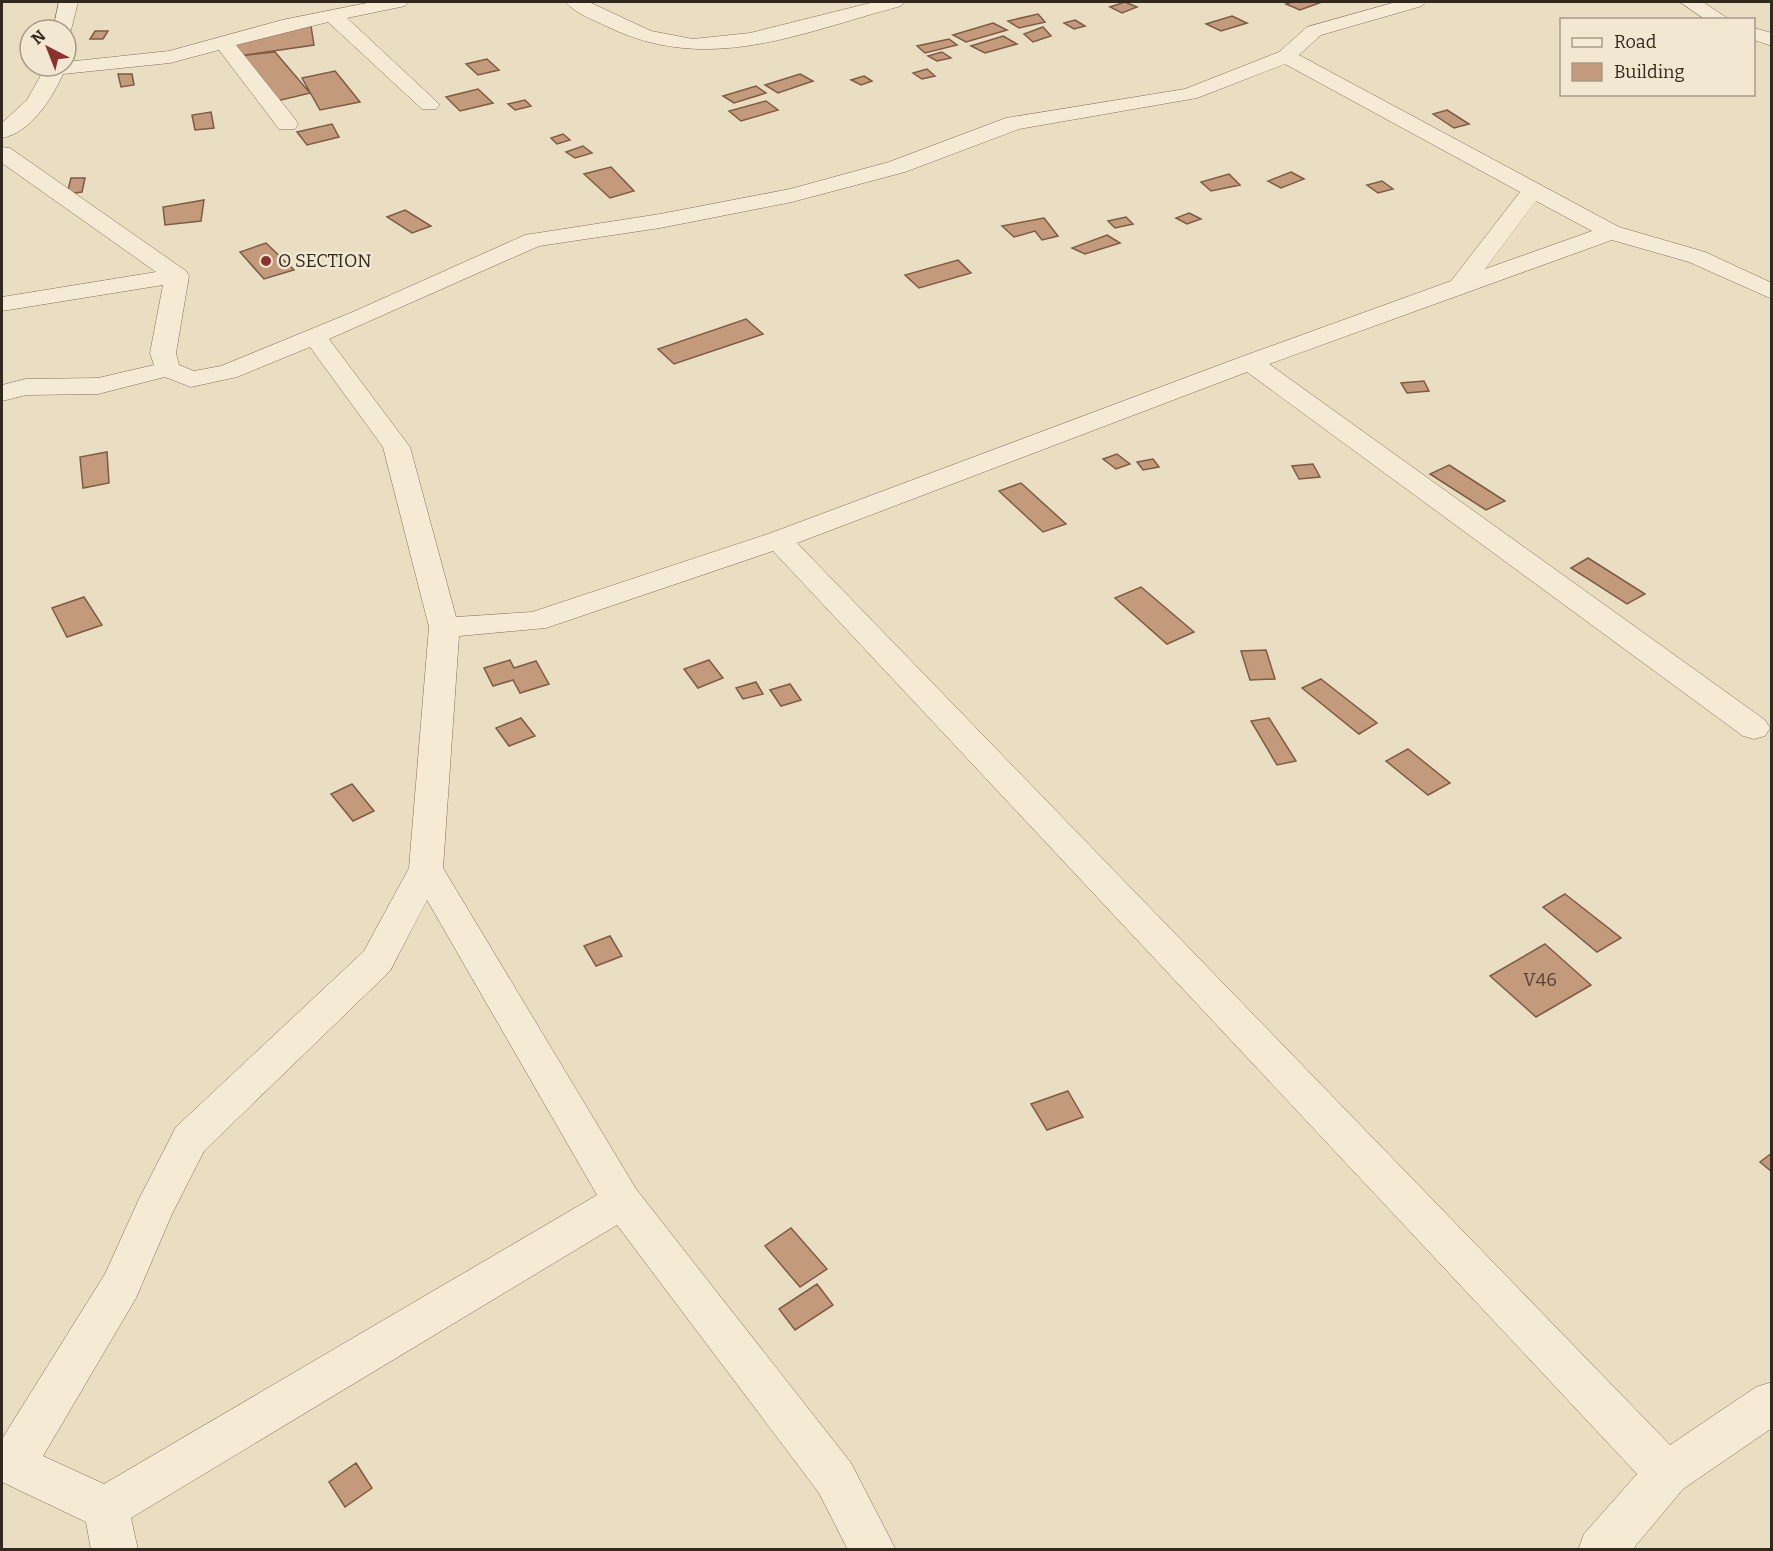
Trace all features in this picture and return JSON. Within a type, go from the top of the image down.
[{"type":"street","points":[[65,18],[68,2]]},
{"type":"street","points":[[78,66],[152,60],[332,15],[398,2]]},
{"type":"street","points":[[576,2],[612,22],[668,42],[701,45],[736,42],[894,2]]},
{"type":"street","points":[[2,393],[26,387],[98,386],[168,369],[191,379],[228,372],[315,337],[534,240],[660,221],[792,195],[897,167],[1014,123],[1190,93],[1286,56],[1314,31],[1415,2]]},
{"type":"street","points":[[1689,2],[1717,18]]},
{"type":"street","points":[[332,15],[429,105]]},
{"type":"street","points":[[1755,34],[1772,40]]},
{"type":"street","points":[[223,42],[287,124]]},
{"type":"street","points":[[1286,56],[1611,232],[1697,257],[1772,292]]},
{"type":"street","points":[[2,132],[18,123],[40,97],[50,78]]},
{"type":"street","points":[[2,153],[177,276]]},
{"type":"street","points":[[1460,286],[1533,190]]},
{"type":"street","points":[[444,627],[534,621],[778,540],[1250,362],[1611,232]]},
{"type":"street","points":[[168,369],[163,353],[177,276]]},
{"type":"street","points":[[2,304],[177,276]]},
{"type":"street","points":[[315,337],[396,447],[444,627],[426,868],[377,961],[190,1139],[153,1211],[121,1285],[7,1462],[110,1529],[622,1201]]},
{"type":"street","points":[[1250,362],[1754,728]]},
{"type":"street","points":[[778,540],[1667,1474]]},
{"type":"street","points":[[426,868],[622,1201],[835,1478],[873,1550]]},
{"type":"street","points":[[1601,1550],[1667,1474],[1772,1402]]},
{"type":"building","points":[[1125,2],[1137,7],[1122,13],[1110,7]]},
{"type":"building","points":[[1322,2],[1300,10],[1286,4]]},
{"type":"building","points":[[1038,14],[1045,22],[1019,28],[1008,21]]},
{"type":"building","points":[[1232,16],[1247,23],[1221,31],[1206,24]]},
{"type":"building","points":[[1075,20],[1085,26],[1074,29],[1064,23]]},
{"type":"building","points":[[993,23],[1007,30],[966,42],[953,35]]},
{"type":"building","points":[[311,26],[314,45],[239,56],[231,41]]},
{"type":"building","points":[[1043,27],[1051,36],[1033,42],[1024,34]]},
{"type":"building","points":[[95,31],[108,31],[103,39],[90,39]]},
{"type":"building","points":[[1003,36],[1017,44],[985,53],[971,46]]},
{"type":"building","points":[[949,39],[957,45],[925,53],[917,46]]},
{"type":"building","points":[[275,52],[310,93],[277,101],[239,56]]},
{"type":"building","points":[[942,52],[951,58],[937,61],[928,56]]},
{"type":"building","points":[[487,59],[499,70],[478,75],[466,64]]},
{"type":"building","points":[[927,69],[935,76],[922,79],[913,73]]},
{"type":"building","points":[[335,71],[360,102],[320,110],[302,78]]},
{"type":"building","points":[[118,74],[132,74],[134,85],[121,87]]},
{"type":"building","points":[[800,74],[813,81],[778,93],[765,85]]},
{"type":"building","points":[[864,76],[872,81],[861,85],[851,80]]},
{"type":"building","points":[[756,86],[766,93],[734,103],[723,96]]},
{"type":"building","points":[[478,89],[493,103],[460,111],[446,97]]},
{"type":"building","points":[[525,100],[531,106],[515,110],[508,104]]},
{"type":"building","points":[[766,101],[778,110],[741,121],[729,111]]},
{"type":"building","points":[[1447,110],[1469,124],[1454,128],[1433,114]]},
{"type":"building","points":[[211,112],[214,128],[195,130],[192,115]]},
{"type":"building","points":[[332,124],[339,137],[307,145],[297,132]]},
{"type":"building","points":[[563,134],[570,140],[557,144],[551,138]]},
{"type":"building","points":[[583,146],[592,153],[575,158],[566,152]]},
{"type":"building","points":[[611,167],[634,191],[610,198],[584,174]]},
{"type":"building","points":[[1291,172],[1304,179],[1281,188],[1268,181]]},
{"type":"building","points":[[1229,174],[1240,185],[1211,191],[1201,182]]},
{"type":"building","points":[[71,178],[85,178],[82,192],[67,194]]},
{"type":"building","points":[[1382,181],[1393,189],[1378,193],[1367,185]]},
{"type":"building","points":[[204,200],[201,221],[165,225],[163,207]]},
{"type":"building","points":[[405,210],[431,226],[412,233],[387,217]]},
{"type":"building","points":[[1189,213],[1201,219],[1187,224],[1176,218]]},
{"type":"building","points":[[1126,217],[1133,224],[1115,228],[1108,221]]},
{"type":"building","points":[[1044,218],[1058,236],[1042,240],[1035,231],[1014,237],[1002,226]]},
{"type":"building","points":[[1107,235],[1120,243],[1085,254],[1072,248]]},
{"type":"building","name":"O SECTION","points":[[266,243],[294,270],[264,279],[240,252]]},
{"type":"building","points":[[958,260],[971,273],[919,288],[905,275]]},
{"type":"building","points":[[746,319],[763,334],[674,364],[658,349]]},
{"type":"building","points":[[1424,381],[1429,391],[1407,393],[1401,383]]},
{"type":"building","points":[[107,452],[109,483],[83,488],[80,457]]},
{"type":"building","points":[[1117,454],[1130,464],[1116,469],[1103,459]]},
{"type":"building","points":[[1153,459],[1159,467],[1143,470],[1137,462]]},
{"type":"building","points":[[1313,464],[1320,477],[1299,479],[1292,466]]},
{"type":"building","points":[[1449,465],[1505,501],[1486,510],[1430,474]]},
{"type":"building","points":[[1021,483],[1066,524],[1043,532],[999,491]]},
{"type":"building","points":[[1588,558],[1645,594],[1627,604],[1571,568]]},
{"type":"building","points":[[1141,587],[1194,632],[1167,644],[1115,598]]},
{"type":"building","points":[[84,597],[102,625],[67,637],[52,608]]},
{"type":"building","points":[[1266,650],[1275,679],[1250,680],[1241,651]]},
{"type":"building","points":[[510,660],[514,668],[536,661],[549,684],[520,693],[513,680],[493,686],[484,668]]},
{"type":"building","points":[[709,660],[723,678],[698,688],[684,669]]},
{"type":"building","points":[[1321,679],[1377,723],[1359,734],[1302,688]]},
{"type":"building","points":[[756,682],[763,694],[743,699],[736,688]]},
{"type":"building","points":[[790,684],[801,700],[781,706],[770,690]]},
{"type":"building","points":[[521,718],[535,736],[509,746],[496,728]]},
{"type":"building","points":[[1269,718],[1296,761],[1277,765],[1251,721]]},
{"type":"building","points":[[1408,749],[1450,783],[1428,795],[1386,761]]},
{"type":"building","points":[[352,784],[374,811],[353,821],[331,794]]},
{"type":"building","points":[[1565,894],[1621,938],[1597,952],[1543,907]]},
{"type":"building","points":[[610,936],[622,956],[596,966],[584,946]]},
{"type":"building","points":[[1545,944],[1591,985],[1536,1017],[1490,976]]},
{"type":"building","points":[[1068,1091],[1083,1117],[1047,1130],[1031,1104]]},
{"type":"building","points":[[1772,1153],[1772,1172],[1760,1162]]},
{"type":"building","points":[[791,1228],[827,1269],[800,1287],[765,1246]]},
{"type":"building","points":[[817,1284],[833,1305],[795,1330],[779,1309]]},
{"type":"building","points":[[356,1463],[372,1488],[345,1507],[329,1482]]},
{"type":"place","name":"O SECTION","points":[[266,261]]}]
